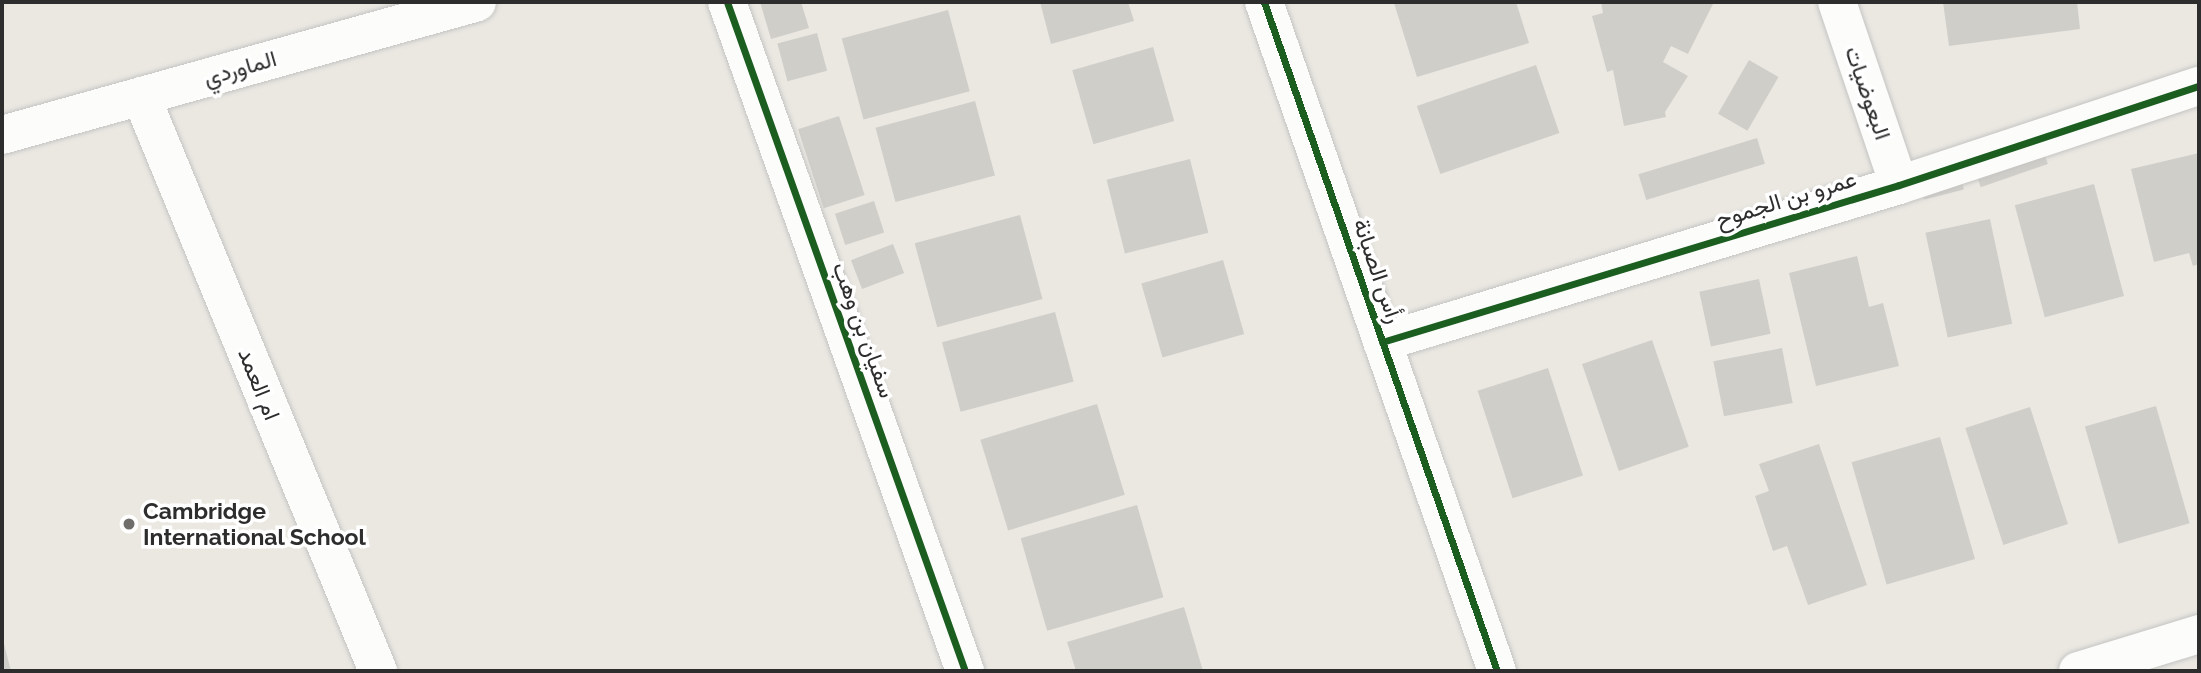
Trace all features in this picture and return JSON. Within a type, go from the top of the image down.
[{"type":"street","name":"الماوردي","points":[[2,135],[477,2]]},
{"type":"street","name":"سفيان بن وهب","points":[[727,2],[965,671]]},
{"type":"street","name":"رأس الصبانة","points":[[1264,2],[1497,671]]},
{"type":"street","name":"البعوضيات","points":[[1837,2],[1899,185]]},
{"type":"street","name":"عمرو بن الجموح","points":[[1382,342],[1899,185],[2199,86]]},
{"type":"street","name":"ام العمد","points":[[141,96],[378,671]]},
{"type":"street","points":[[2078,671],[2159,660],[2199,635]]},
{"type":"building","points":[[760,2],[801,2],[809,28],[771,39]]},
{"type":"building","points":[[1040,2],[1128,2],[1134,21],[1051,44]]},
{"type":"building","points":[[1516,2],[1529,43],[1417,77],[1394,3]]},
{"type":"building","points":[[1601,2],[1714,2],[1688,54],[1671,46],[1663,62],[1688,76],[1665,112],[1666,117],[1624,126],[1613,70],[1607,72],[1592,16],[1603,13]]},
{"type":"building","points":[[1943,2],[2077,2],[2080,29],[1949,46]]},
{"type":"building","points":[[948,10],[970,91],[863,120],[842,38]]},
{"type":"building","points":[[817,33],[827,71],[787,81],[777,44]]},
{"type":"building","points":[[1153,47],[1174,121],[1093,144],[1072,70]]},
{"type":"building","points":[[1749,60],[1778,77],[1747,131],[1718,114]]},
{"type":"building","points":[[1536,65],[1559,133],[1440,174],[1417,106]]},
{"type":"building","points":[[975,101],[995,175],[895,202],[876,128]]},
{"type":"building","points":[[839,116],[865,195],[824,208],[798,129]]},
{"type":"building","points":[[1757,138],[1765,164],[1646,200],[1638,174]]},
{"type":"building","points":[[2042,147],[2048,164],[1981,187],[1975,170]]},
{"type":"building","points":[[2199,153],[2199,264],[2193,266],[2189,253],[2154,262],[2131,169]]},
{"type":"building","points":[[1190,159],[1208,233],[1125,254],[1107,180]]},
{"type":"building","points":[[1960,174],[1964,190],[1924,199],[1920,184]]},
{"type":"building","points":[[2094,184],[2124,296],[2045,317],[2015,205]]},
{"type":"building","points":[[874,201],[884,232],[845,245],[835,214]]},
{"type":"building","points":[[1020,215],[1043,299],[937,327],[915,243]]},
{"type":"building","points":[[1990,219],[2012,324],[1948,337],[1925,233]]},
{"type":"building","points":[[893,244],[904,273],[862,289],[851,260]]},
{"type":"building","points":[[1857,256],[1869,307],[1883,303],[1899,366],[1816,386],[1789,273]]},
{"type":"building","points":[[1223,260],[1244,334],[1163,357],[1141,283]]},
{"type":"building","points":[[1759,279],[1771,334],[1711,346],[1699,292]]},
{"type":"building","points":[[1055,312],[1074,382],[961,412],[942,342]]},
{"type":"building","points":[[1652,340],[1689,447],[1619,471],[1582,364]]},
{"type":"building","points":[[1782,348],[1793,403],[1724,416],[1713,361]]},
{"type":"building","points":[[1548,368],[1583,475],[1513,498],[1478,391]]},
{"type":"building","points":[[1097,404],[1125,495],[1008,531],[980,440]]},
{"type":"building","points":[[2156,406],[2190,523],[2118,544],[2085,426]]},
{"type":"building","points":[[2030,407],[2068,524],[2003,545],[1965,428]]},
{"type":"building","points":[[1940,437],[1975,559],[1887,584],[1852,462]]},
{"type":"building","points":[[1819,444],[1867,585],[1808,605],[1787,546],[1773,551],[1755,496],[1769,491],[1759,464]]},
{"type":"building","points":[[1137,505],[1163,597],[1047,631],[1021,538]]},
{"type":"building","points":[[1184,607],[1203,671],[1076,671],[1067,642]]},
{"type":"building","points":[[3,640],[11,671],[2,671]]},
{"type":"cycle path","points":[[727,2],[965,671]]},
{"type":"cycle path","points":[[1264,2],[1497,671]]},
{"type":"cycle path","points":[[1382,342],[1899,185],[2199,86]]},
{"type":"place","name":"Cambridge International School","points":[[129,524]]}]
